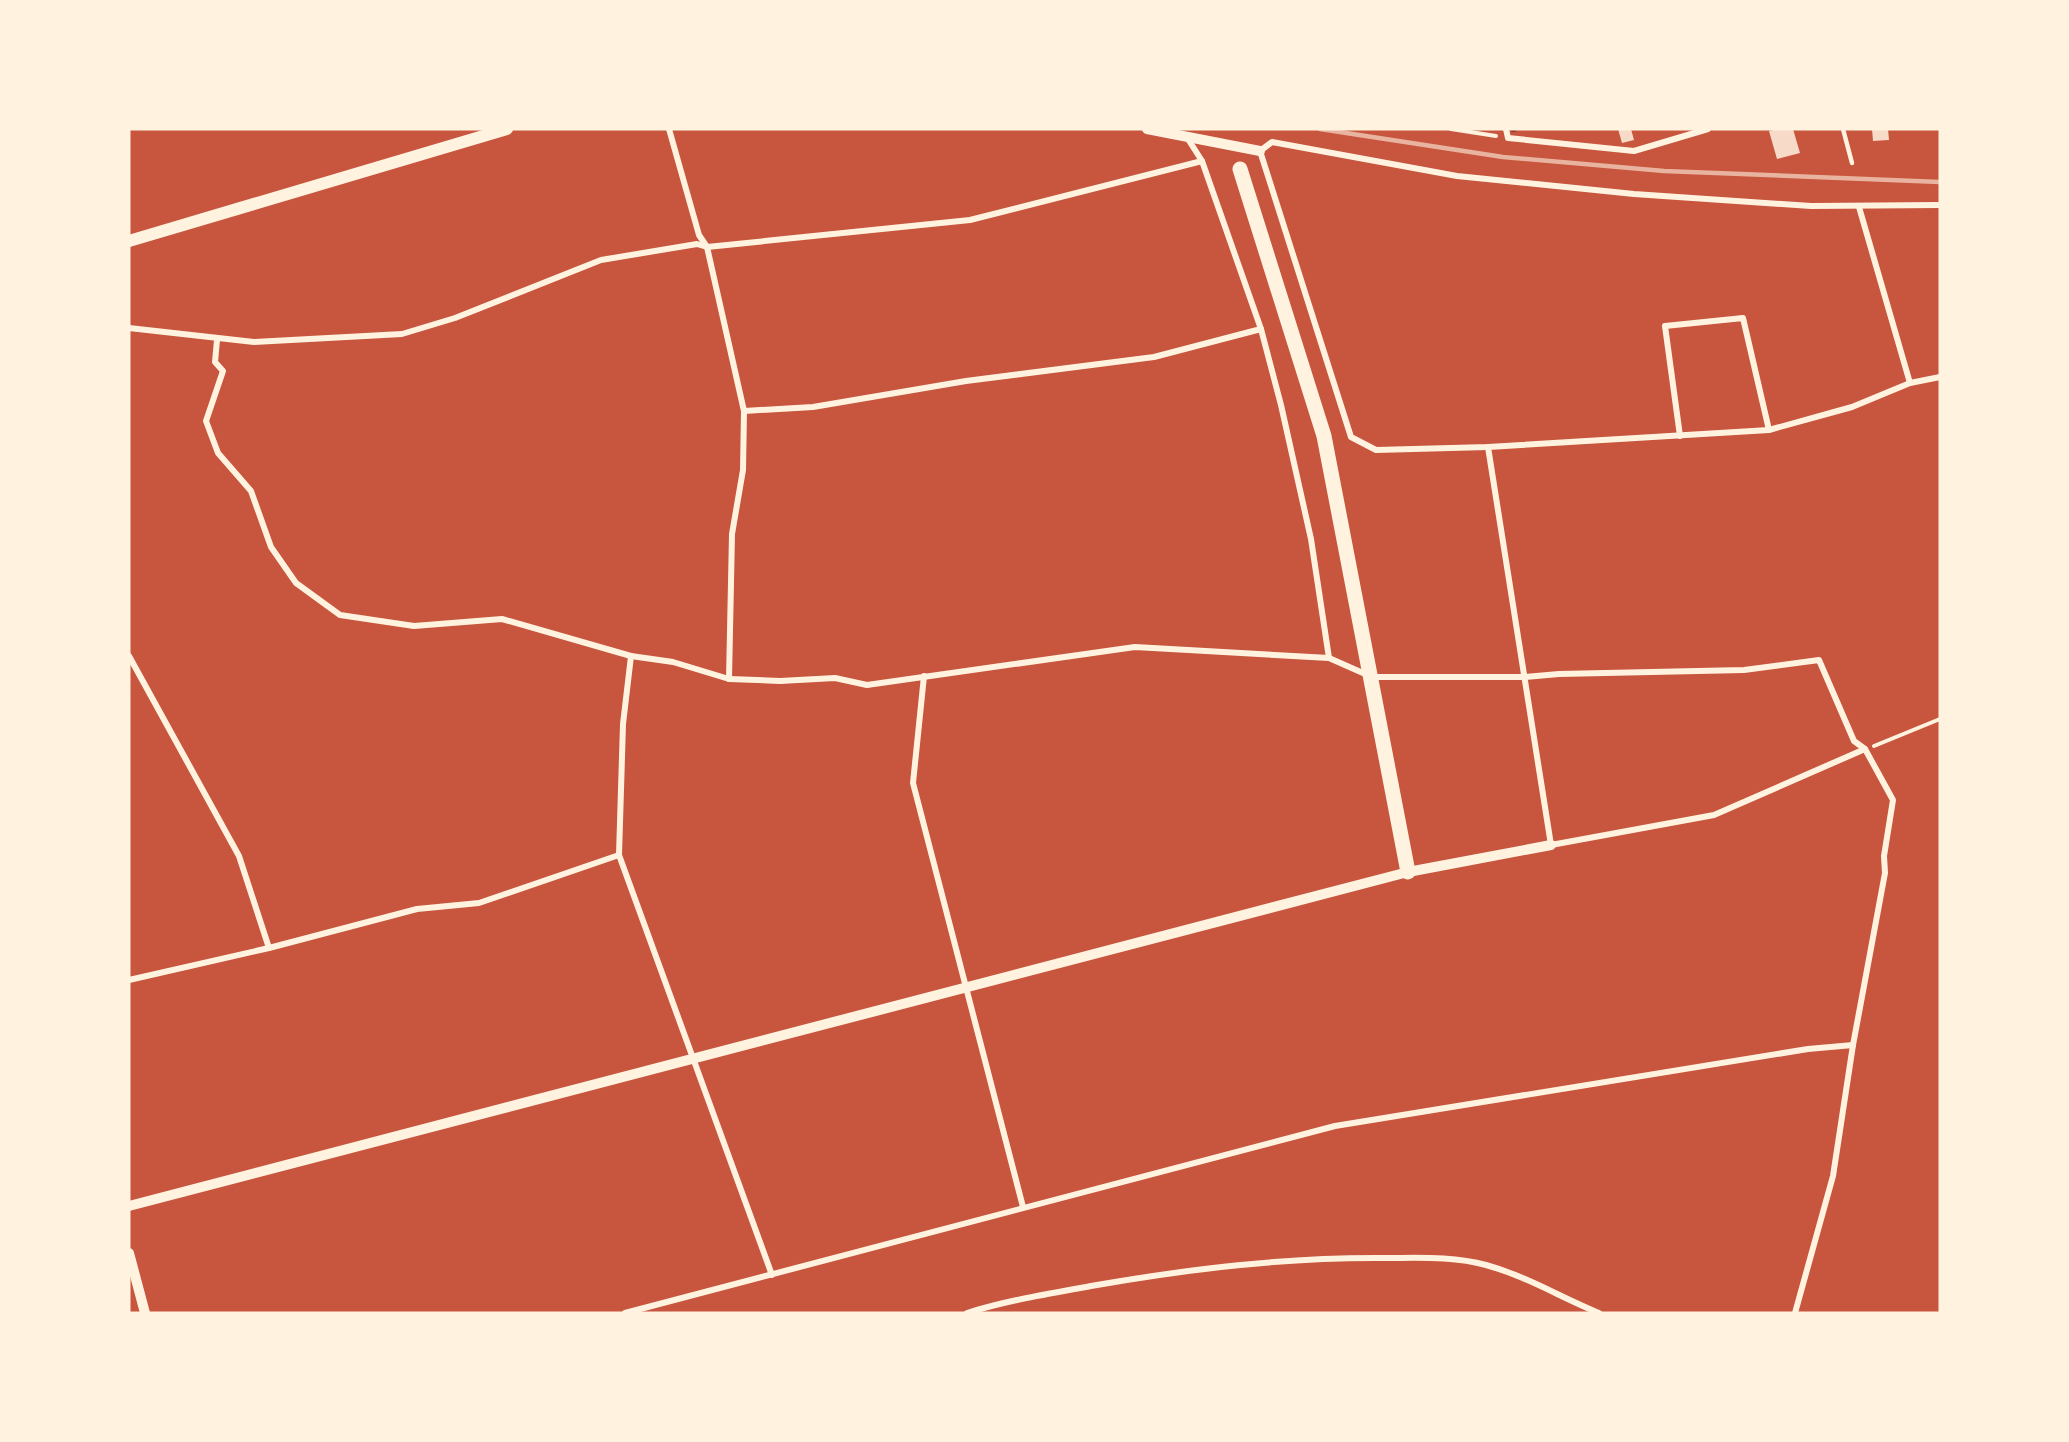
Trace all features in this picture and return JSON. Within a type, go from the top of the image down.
[{"type":"main road","points":[[129,241],[507,129]]},
{"type":"main road","points":[[1240,169],[1324,436],[1408,872]]},
{"type":"street","points":[[669,129],[699,235],[708,247],[744,411],[743,470],[732,534],[729,679]]},
{"type":"street","points":[[1147,129],[1260,151],[1272,142],[1457,176],[1634,194],[1858,207],[1940,206]]},
{"type":"street","points":[[1506,129],[1508,138],[1634,151],[1708,129]]},
{"type":"street","points":[[1188,138],[1202,161],[1262,329],[1311,539],[1329,658]]},
{"type":"street","points":[[1260,151],[1351,437],[1376,450],[1488,447],[1769,430],[1852,407],[1910,383],[1940,377]]},
{"type":"street","points":[[129,328],[217,340],[277,342],[402,334],[455,318],[601,260],[698,244],[708,247],[970,220],[1202,161]]},
{"type":"street","points":[[1858,207],[1910,383]]},
{"type":"street","points":[[1680,436],[1665,326],[1743,318],[1769,430]]},
{"type":"street","points":[[744,411],[813,407],[966,381],[1154,357],[1262,329]]},
{"type":"street","points":[[217,340],[215,363],[223,371],[206,421],[218,453],[251,491],[271,547],[296,583],[340,615],[414,626],[502,619],[631,656],[673,662],[729,679],[780,681],[835,678],[867,685],[1135,647],[1329,658],[1372,677],[1525,677],[1558,674],[1744,670],[1819,660],[1854,741],[1865,749],[1893,800],[1884,856],[1885,873],[1853,1045],[1833,1176],[1795,1313]]},
{"type":"street","points":[[1488,447],[1551,845]]},
{"type":"street","points":[[129,656],[239,856],[269,948]]},
{"type":"street","points":[[631,656],[623,724],[619,855],[772,1275]]},
{"type":"street","points":[[924,676],[913,783],[1023,1207]]},
{"type":"street","points":[[129,1206],[1408,872],[1714,815],[1865,749]]},
{"type":"street","points":[[129,980],[269,948],[417,909],[479,903],[619,855]]},
{"type":"street","points":[[625,1313],[1335,1126],[1808,1049],[1853,1045]]},
{"type":"street","points":[[129,1253],[145,1313]]},
{"type":"street","points":[[967,1313],[998,1303],[1166,1273],[1282,1261],[1423,1258],[1484,1265],[1543,1286],[1599,1313]]},
{"type":"lane","points":[[1843,129],[1852,163]]},
{"type":"path","points":[[1451,129],[1508,138]]},
{"type":"path","points":[[1865,749],[1940,719]]},
{"type":"building","points":[[1618,129],[1631,129],[1634,140],[1622,143]]},
{"type":"building","points":[[1793,129],[1800,153],[1777,159],[1769,131]]},
{"type":"building","points":[[1872,129],[1888,129],[1889,140],[1873,141]]},
{"type":"railway","points":[[1320,129],[1503,157],[1664,171],[1940,182]]}]
